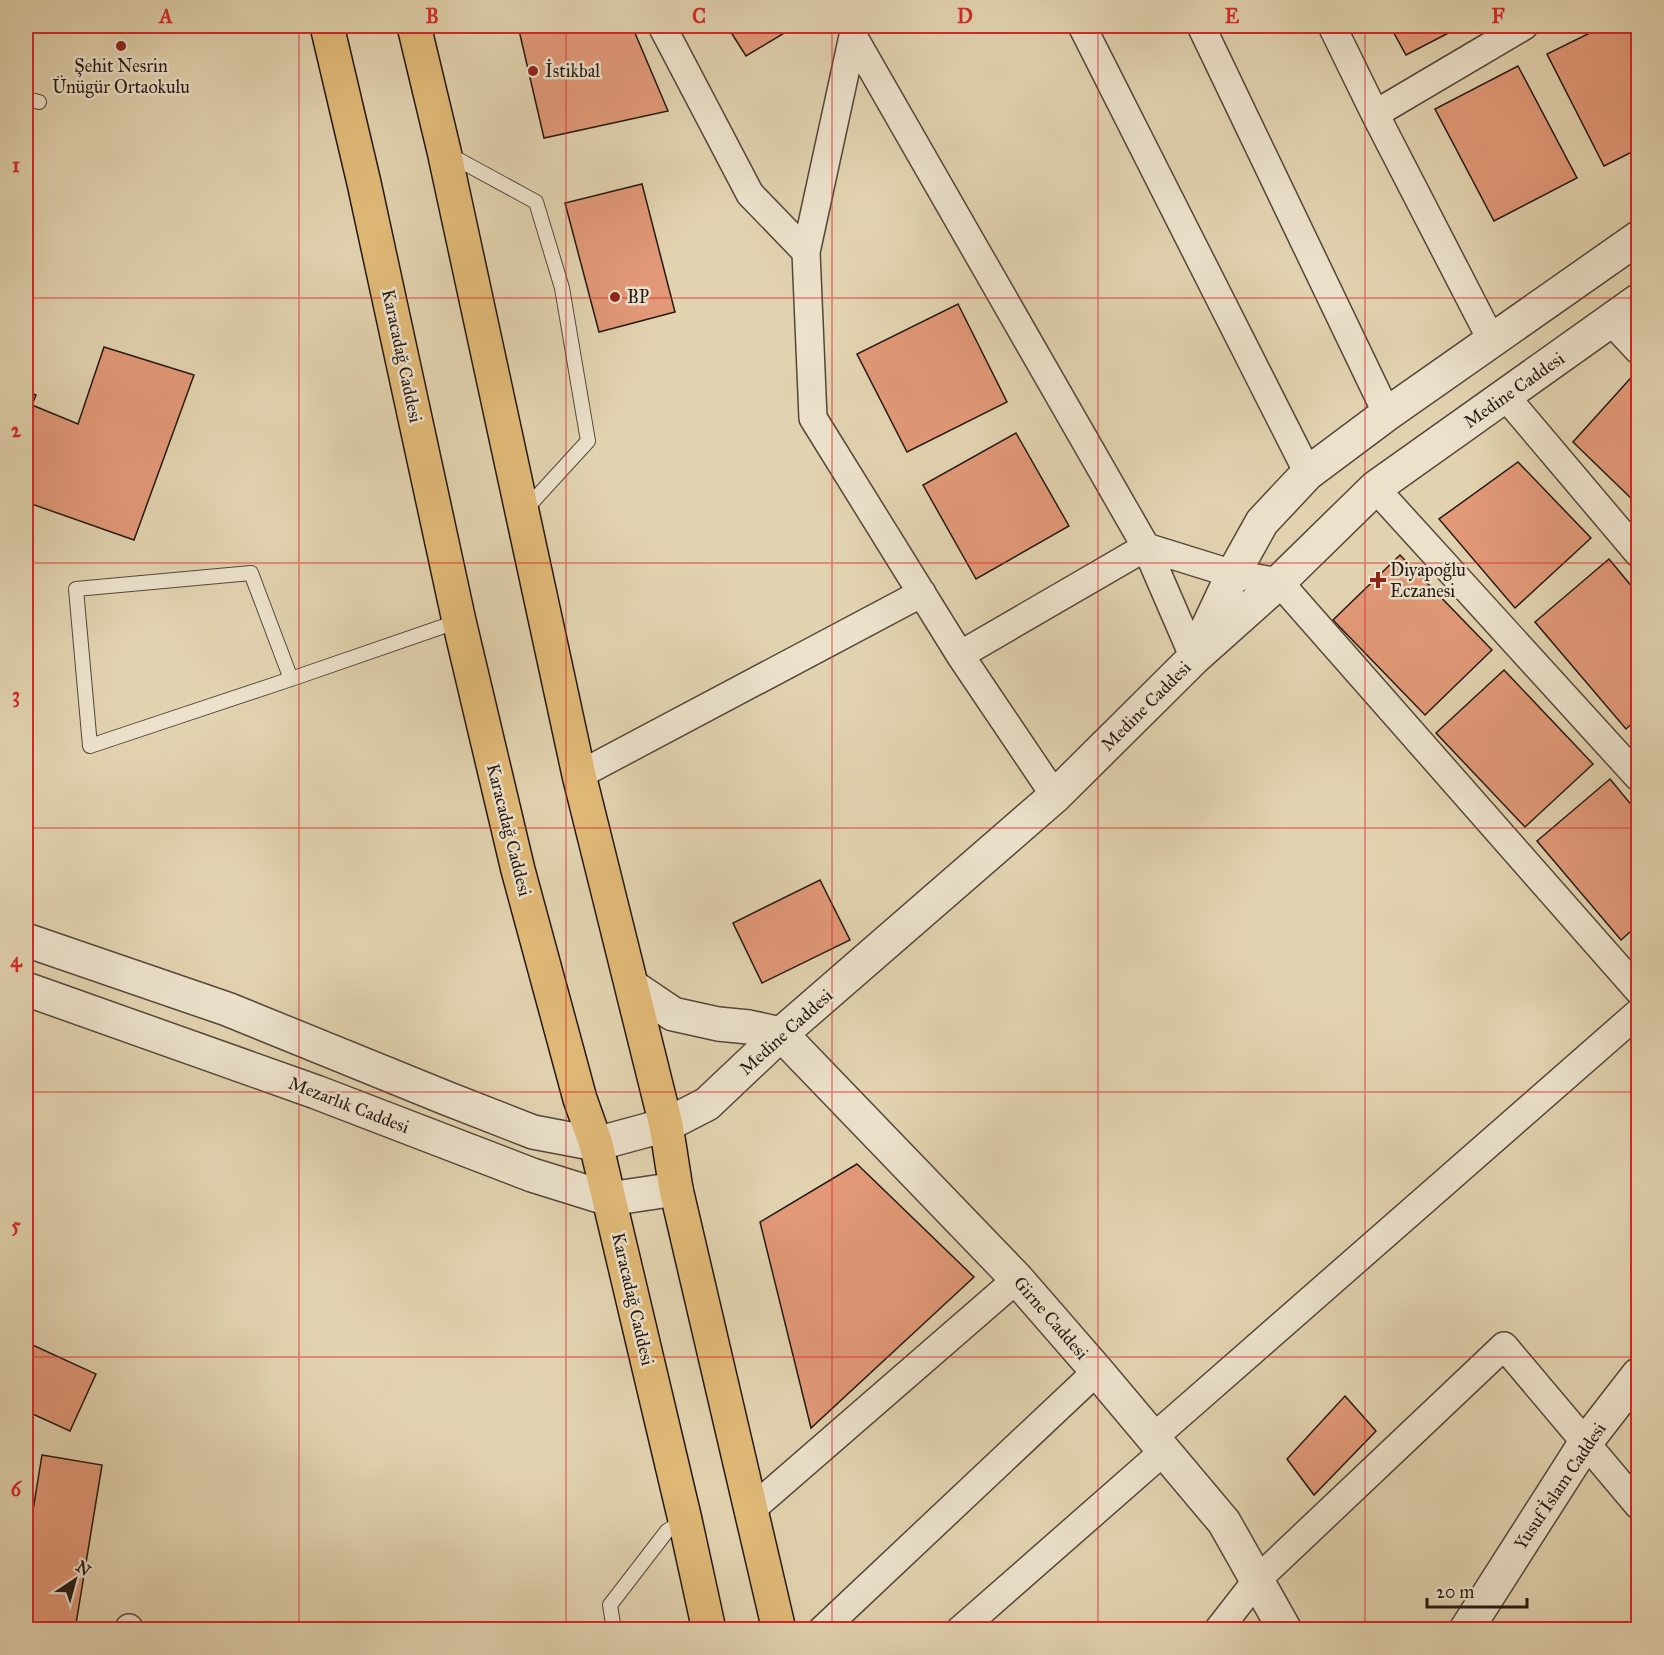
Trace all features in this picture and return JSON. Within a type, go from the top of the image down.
[{"type":"highway","name":"Karacadağ Caddesi","points":[[327,26],[364,183],[459,621],[519,870],[580,1099],[596,1144],[709,1629]]},
{"type":"highway","points":[[414,26],[444,152],[579,775],[666,1125],[676,1189],[778,1629]]},
{"type":"street","points":[[662,26],[750,194],[806,252]]},
{"type":"street","points":[[1082,26],[1308,473]]},
{"type":"street","points":[[1201,26],[1387,414]]},
{"type":"street","points":[[1332,26],[1492,340]]},
{"type":"street","points":[[1375,114],[1524,26]]},
{"type":"street","points":[[855,31],[806,252],[813,418],[960,655],[1055,796]]},
{"type":"street","points":[[855,31],[1146,547],[1194,658]]},
{"type":"street","points":[[1194,658],[1233,574],[1262,522],[1308,473],[1387,414],[1638,238]]},
{"type":"street","name":"Medine Caddesi","points":[[666,1125],[707,1104],[781,1034],[1055,796],[1194,658],[1279,582],[1375,488],[1638,302]]},
{"type":"street","points":[[1611,321],[1638,350]]},
{"type":"street","points":[[1506,397],[1638,553]]},
{"type":"street","points":[[1375,488],[1638,777]]},
{"type":"street","points":[[960,655],[1146,547],[1233,574],[1279,582],[1638,993],[960,1629]]},
{"type":"street","points":[[579,775],[922,593]]},
{"type":"street","points":[[26,940],[226,1009],[533,1132],[596,1144],[666,1125]]},
{"type":"street","points":[[633,987],[674,1014],[781,1034]]},
{"type":"street","name":"Mezarlık Caddesi","points":[[26,989],[316,1092],[532,1175],[609,1198],[676,1189]]},
{"type":"street","name":"Girne Caddesi","points":[[781,1034],[1017,1278],[1159,1444],[1224,1522],[1285,1629]]},
{"type":"street","points":[[751,1510],[1017,1278]]},
{"type":"street","points":[[1218,1629],[1257,1580],[1504,1346],[1638,1505]]},
{"type":"street","points":[[822,1629],[1097,1371]]},
{"type":"street","name":"Yusuf İslam Caddesi","points":[[1466,1629],[1586,1442],[1638,1375]]},
{"type":"lane","points":[[444,152],[536,202],[562,288],[588,441],[523,512]]},
{"type":"lane","points":[[291,679],[251,573],[76,589],[90,746],[291,679],[459,621]]},
{"type":"lane","points":[[614,1629],[610,1605],[667,1530],[685,1520]]},
{"type":"building","points":[[518,26],[632,26],[668,111],[544,138]]},
{"type":"building","points":[[727,26],[796,26],[746,56]]},
{"type":"building","points":[[1390,26],[1462,26],[1406,55]]},
{"type":"building","points":[[1604,26],[1638,26],[1638,149],[1604,166],[1547,54]]},
{"type":"building","points":[[1518,66],[1577,178],[1494,221],[1435,109]]},
{"type":"building","points":[[642,184],[675,312],[599,332],[565,203]]},
{"type":"building","points":[[958,304],[1007,402],[907,452],[857,354]]},
{"type":"building","points":[[104,347],[194,375],[134,540],[26,502],[26,391],[36,395],[32,405],[78,424]]},
{"type":"building","points":[[1637,371],[1638,373],[1638,505],[1573,442]]},
{"type":"building","points":[[1016,433],[1069,526],[976,579],[923,485]]},
{"type":"building","points":[[1518,462],[1591,538],[1515,608],[1439,519]]},
{"type":"building","points":[[1400,555],[1492,650],[1425,715],[1333,620]]},
{"type":"building","points":[[1609,559],[1638,594],[1638,718],[1626,729],[1535,622]]},
{"type":"building","points":[[1504,670],[1593,764],[1525,827],[1436,733]]},
{"type":"building","points":[[1610,779],[1638,813],[1638,925],[1621,940],[1537,841]]},
{"type":"building","points":[[820,880],[850,940],[762,983],[733,923]]},
{"type":"building","points":[[857,1164],[974,1277],[811,1428],[760,1222]]},
{"type":"building","points":[[26,1342],[96,1374],[70,1431],[26,1411]]},
{"type":"building","points":[[1345,1396],[1376,1431],[1314,1495],[1287,1459]]},
{"type":"building","points":[[42,1455],[102,1465],[75,1630],[26,1630],[26,1553]]},
{"type":"place","name":"Şehit Nesrin Ünügür Ortaokulu","points":[[121,46]]},
{"type":"place","name":"İstikbal","points":[[533,71]]},
{"type":"place","name":"BP","points":[[615,297]]},
{"type":"place","name":"Diyapoğlu Eczanesi","points":[[1378,580]]}]
